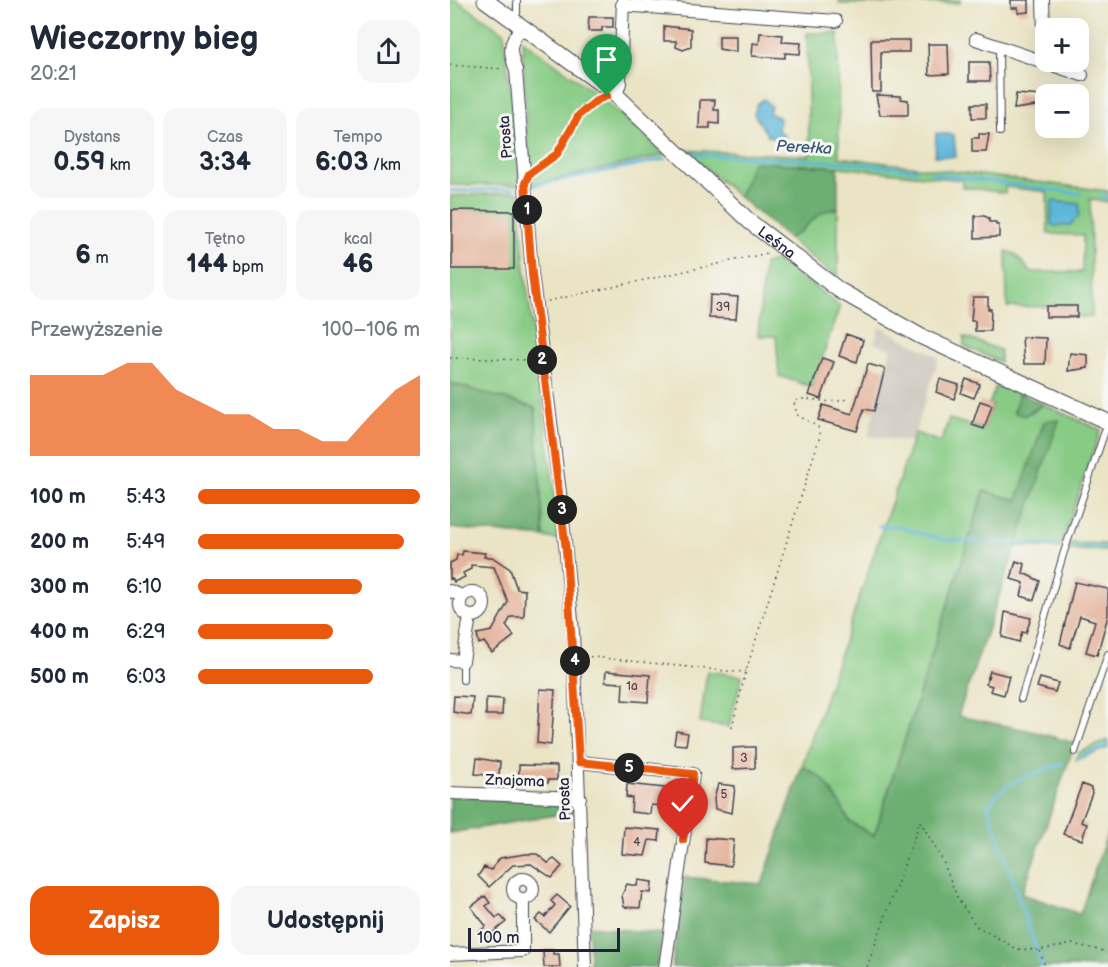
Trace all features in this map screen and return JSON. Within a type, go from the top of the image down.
[{"type":"street","name":"Leśna","points":[[485,0],[610,95],[750,222],[839,290],[920,336],[1108,422]]},
{"type":"street","points":[[1043,0],[1044,18]]},
{"type":"street","points":[[610,95],[620,83],[622,2],[836,21]]},
{"type":"street","name":"Prosta","points":[[518,23],[511,42],[510,54],[516,70],[536,304],[566,550],[574,657],[585,967]]},
{"type":"street","points":[[976,39],[1035,61]]},
{"type":"street","points":[[1072,72],[1082,75]]},
{"type":"street","points":[[450,591],[462,596],[472,592],[480,594],[484,601],[480,613],[470,616],[465,614],[460,606],[462,596]]},
{"type":"street","points":[[450,660],[463,661],[470,616]]},
{"type":"street","points":[[579,762],[693,774],[665,967]]},
{"type":"street","name":"Znajoma","points":[[450,793],[580,798]]},
{"type":"street","points":[[450,954],[523,951],[523,900]]},
{"type":"lane","points":[[517,0],[518,23]]},
{"type":"lane","points":[[999,48],[1000,132]]},
{"type":"lane","points":[[1021,699],[1063,555],[1108,422]]},
{"type":"lane","points":[[1075,752],[1108,654]]},
{"type":"lane","points":[[463,661],[463,680]]},
{"type":"path","points":[[450,65],[516,70]]},
{"type":"path","points":[[525,183],[529,174],[557,154],[579,115],[610,95]]},
{"type":"path","points":[[536,304],[743,256],[767,254],[773,248]]},
{"type":"path","points":[[450,358],[527,362],[542,357]]},
{"type":"path","points":[[732,727],[746,671],[820,436],[818,427],[797,415],[794,402],[805,398],[837,404],[849,398]]},
{"type":"path","points":[[574,657],[736,672],[746,671]]},
{"type":"path","points":[[867,967],[920,821],[943,861],[957,897],[976,926],[1017,949],[1040,950],[1073,944],[1108,952]]},
{"type":"path","points":[[1040,950],[1045,967]]},
{"type":"shaded area","points":[[880,327],[939,357],[912,442],[868,436],[891,349],[874,343]]},
{"type":"green space","points":[[450,0],[456,0],[504,32],[520,185],[450,185]]},
{"type":"green space","points":[[839,0],[960,0],[960,3],[839,4]]},
{"type":"green space","points":[[807,33],[838,33],[839,157],[1108,191],[1108,202],[1090,199],[1092,317],[1077,317],[1077,306],[1007,307],[1006,251],[1015,254],[1031,272],[1082,272],[1083,235],[1048,234],[1047,192],[1005,187],[1005,193],[962,187],[962,180],[838,167],[753,162],[739,197],[685,150],[809,156]]},
{"type":"green space","points":[[522,40],[596,94],[665,155],[530,185]]},
{"type":"green space","points":[[753,162],[838,167],[838,209],[823,212],[801,231],[788,238],[739,197]]},
{"type":"green space","points":[[519,192],[525,271],[561,540],[544,537],[535,408],[450,383],[450,196]]},
{"type":"green space","points":[[828,209],[838,209],[838,279],[788,238],[794,236]]},
{"type":"green space","points":[[780,260],[840,306],[812,387],[779,376],[776,336],[758,336],[764,264]]},
{"type":"green space","points":[[964,337],[1000,350],[1000,362],[964,346]]},
{"type":"green space","points":[[450,383],[535,408],[544,537],[450,528]]},
{"type":"green space","points":[[997,383],[1019,393],[1014,412],[1032,413],[1043,404],[1101,430],[1060,548],[1015,546],[1058,421],[1044,422],[1017,501],[984,491],[874,836],[849,821],[823,779],[802,766],[915,433],[941,442],[949,419],[984,429],[992,405],[989,404]]},
{"type":"green space","points":[[1019,393],[1043,404],[1024,416],[1014,413]]},
{"type":"green space","points":[[1059,420],[958,716],[1032,731],[1075,743],[1022,894],[1080,914],[1108,831],[1108,967],[672,967],[685,877],[762,884],[802,766],[823,779],[849,821],[874,836],[984,491],[1017,500],[1044,422]]},
{"type":"green space","points":[[1071,543],[1108,544],[1108,551],[1069,550]]},
{"type":"green space","points":[[707,671],[742,676],[729,727],[700,723]]},
{"type":"green space","points":[[1108,740],[1108,748],[1076,760],[1078,753]]},
{"type":"green space","points":[[450,796],[573,800],[573,812],[450,833]]},
{"type":"green space","points":[[589,926],[662,934],[657,967],[590,967]]},
{"type":"water","points":[[764,99],[771,106],[769,113],[780,118],[778,130],[785,136],[782,139],[768,136],[754,114],[757,104]]},
{"type":"water","points":[[936,133],[954,135],[956,157],[935,156]]},
{"type":"water","points":[[1052,201],[1079,204],[1079,216],[1070,225],[1051,224]]},
{"type":"building","points":[[1011,0],[1029,0],[1029,12],[1018,13],[1018,8],[1011,8]]},
{"type":"building","points":[[589,17],[613,17],[613,27],[602,27],[602,31],[588,31]]},
{"type":"building","points":[[664,26],[691,29],[691,47],[683,50],[676,47],[676,41],[664,41]]},
{"type":"building","points":[[760,33],[783,35],[782,42],[801,43],[800,54],[785,53],[785,58],[752,56],[753,43],[759,44]]},
{"type":"building","points":[[719,36],[736,36],[736,52],[719,49]]},
{"type":"building","points":[[871,40],[909,40],[909,52],[881,52],[881,92],[872,92]]},
{"type":"building","points":[[928,44],[948,44],[949,74],[929,75]]},
{"type":"building","points":[[969,62],[989,62],[990,81],[969,81]]},
{"type":"building","points":[[1016,94],[1035,95],[1035,106],[1014,109]]},
{"type":"building","points":[[876,95],[901,96],[901,99],[908,100],[908,115],[880,115]]},
{"type":"building","points":[[700,100],[715,100],[714,110],[719,110],[719,124],[710,123],[710,128],[699,128]]},
{"type":"building","points":[[972,104],[986,104],[986,118],[972,118]]},
{"type":"building","points":[[979,134],[989,134],[986,152],[972,152],[972,138],[979,138]]},
{"type":"building","points":[[452,210],[514,211],[514,269],[452,269]]},
{"type":"building","points":[[975,216],[984,216],[989,218],[989,222],[996,222],[996,225],[999,225],[999,237],[975,238]]},
{"type":"building","points":[[710,295],[738,297],[736,319],[709,318]]},
{"type":"building","points":[[973,297],[988,297],[988,309],[991,309],[990,331],[975,331],[975,321],[971,321]]},
{"type":"building","points":[[1046,306],[1077,306],[1077,317],[1046,317]]},
{"type":"building","points":[[846,334],[863,340],[857,362],[839,356]]},
{"type":"building","points":[[1022,337],[1046,338],[1045,364],[1024,364]]},
{"type":"building","points":[[1070,353],[1088,355],[1088,368],[1068,371]]},
{"type":"building","points":[[822,358],[834,362],[821,399],[809,395]]},
{"type":"building","points":[[868,364],[885,369],[874,411],[864,409],[857,431],[818,420],[823,405],[852,414]]},
{"type":"building","points":[[940,379],[959,385],[954,399],[936,392]]},
{"type":"building","points":[[966,379],[980,384],[974,398],[961,393]]},
{"type":"building","points":[[980,401],[992,405],[984,429],[972,425]]},
{"type":"building","points":[[463,551],[485,553],[484,557],[492,557],[510,569],[517,589],[525,590],[524,617],[511,617],[506,626],[514,636],[492,653],[484,642],[479,644],[477,634],[492,631],[508,602],[494,567],[471,565],[471,569],[463,573],[465,577],[454,582],[452,578],[450,579],[450,563],[456,560],[457,555],[462,555]]},
{"type":"building","points":[[1016,561],[1025,564],[1023,573],[1040,581],[1034,600],[1021,596],[1024,583],[1011,579]]},
{"type":"building","points":[[1075,582],[1108,589],[1108,616],[1097,655],[1086,652],[1095,621],[1080,616],[1070,648],[1060,644]]},
{"type":"building","points":[[1005,612],[1031,618],[1026,633],[1022,632],[1019,642],[1002,637]]},
{"type":"building","points":[[606,671],[650,675],[648,702],[622,700],[623,683],[605,682]]},
{"type":"building","points":[[990,671],[1009,676],[1004,695],[990,691],[992,686],[986,684]]},
{"type":"building","points":[[1040,678],[1058,683],[1055,692],[1037,687]]},
{"type":"building","points":[[540,689],[555,690],[551,745],[537,743]]},
{"type":"building","points":[[454,696],[473,697],[471,715],[453,712]]},
{"type":"building","points":[[486,698],[503,699],[502,715],[486,715]]},
{"type":"building","points":[[676,731],[688,733],[686,745],[674,744]]},
{"type":"building","points":[[755,747],[755,768],[733,769],[733,748]]},
{"type":"building","points":[[477,758],[500,762],[499,776],[475,774]]},
{"type":"building","points":[[519,765],[557,766],[557,780],[548,780],[548,783],[519,780]]},
{"type":"building","points":[[627,784],[674,789],[672,802],[661,801],[661,806],[651,805],[650,814],[631,812],[632,798],[626,797]]},
{"type":"building","points":[[718,784],[735,786],[732,813],[715,809],[714,799]]},
{"type":"building","points":[[1082,784],[1091,788],[1092,793],[1081,822],[1087,824],[1082,840],[1063,834]]},
{"type":"building","points":[[624,827],[660,830],[659,841],[649,840],[645,856],[622,854]]},
{"type":"building","points":[[706,838],[734,840],[731,866],[705,863]]},
{"type":"building","points":[[537,854],[548,863],[554,859],[562,866],[552,878],[531,864],[513,865],[489,887],[478,876],[484,867],[491,870],[500,858]]},
{"type":"building","points":[[638,880],[652,882],[651,893],[642,892],[640,908],[624,907],[622,895],[627,884],[637,886]]},
{"type":"building","points":[[557,895],[570,906],[549,932],[535,920],[541,914],[545,917],[555,905],[551,901]]},
{"type":"building","points":[[485,896],[490,903],[486,906],[496,918],[500,915],[506,922],[486,938],[480,931],[486,926],[471,907]]},
{"type":"building","points":[[543,950],[553,950],[553,954],[559,954],[560,967],[544,967]]},
{"type":"waterway","name":"Perełka","points":[[690,154],[843,162],[917,170]]},
{"type":"waterway","name":"Perełka","points":[[531,186],[665,159]]},
{"type":"waterway","name":"Perełka","points":[[931,173],[1080,194]]},
{"type":"waterway","name":"Perełka","points":[[450,191],[514,189]]},
{"type":"waterway","name":"Perełka","points":[[1099,196],[1108,197]]},
{"type":"waterway","points":[[879,526],[895,526],[944,540],[1058,545]]},
{"type":"waterway","points":[[1074,546],[1108,548]]},
{"type":"waterway","points":[[1078,758],[1108,746]]},
{"type":"waterway","points":[[1042,967],[988,806],[994,797],[1011,784],[1063,763]]},
{"type":"route","points":[[607,96],[600,97],[579,115],[566,142],[557,154],[529,174],[525,183],[532,274],[566,550],[573,632],[575,721],[579,762],[693,774],[683,840]]}]
